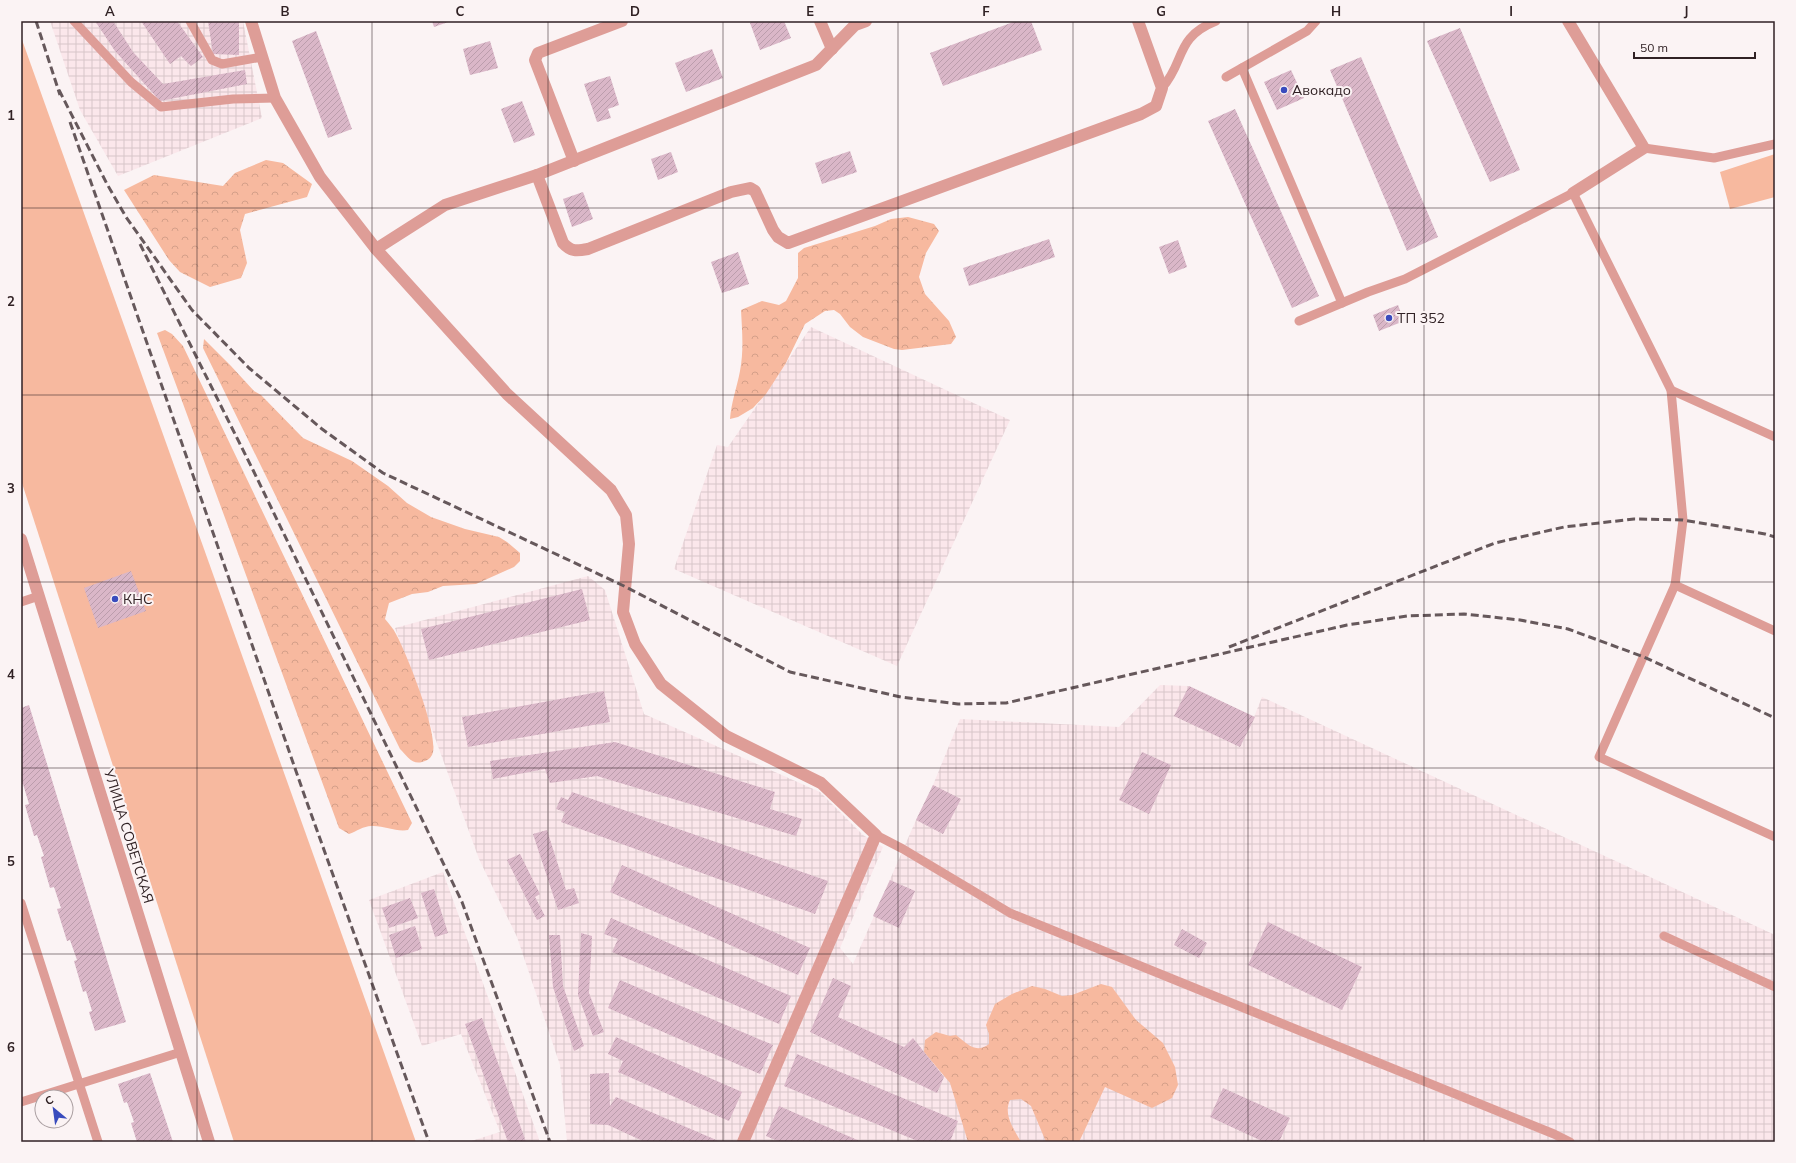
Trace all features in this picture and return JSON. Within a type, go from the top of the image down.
[{"type":"street","points":[[251,21],[275,98],[320,177],[376,249],[507,394],[611,490],[626,515],[629,544],[622,612],[635,644],[661,684],[726,736],[821,783],[876,835],[742,1142]]},
{"type":"street","points":[[574,161],[535,60],[538,53],[622,21]]},
{"type":"street","points":[[820,21],[832,49]]},
{"type":"street","points":[[376,249],[445,205],[537,175],[816,65],[855,25],[866,21]]},
{"type":"street","points":[[537,175],[563,243],[568,249],[574,251],[588,249],[731,192],[750,188],[755,191],[778,237],[788,243],[1141,114],[1156,106],[1162,88],[1138,21]]},
{"type":"street","points":[[1568,21],[1644,148],[1573,193]]},
{"type":"street","name":"УЛИЦА СОВЕТСКАЯ","points":[[21,539],[209,1142]]},
{"type":"lane","points":[[74,21],[131,82],[161,107],[233,99],[275,98]]},
{"type":"lane","points":[[190,21],[212,60],[222,64],[262,57]]},
{"type":"lane","points":[[1162,88],[1168,81],[1185,43],[1196,31],[1216,21]]},
{"type":"lane","points":[[1226,77],[1307,32],[1316,21]]},
{"type":"lane","points":[[1242,68],[1342,303]]},
{"type":"lane","points":[[1644,148],[1714,158],[1775,144]]},
{"type":"lane","points":[[1299,321],[1405,279],[1573,193],[1671,390],[1683,520],[1675,585],[1599,757],[1775,837]]},
{"type":"lane","points":[[1671,390],[1775,437]]},
{"type":"lane","points":[[1675,585],[1775,631]]},
{"type":"lane","points":[[21,602],[39,596]]},
{"type":"lane","points":[[876,835],[903,849],[1010,913],[1358,1053],[1570,1142]]},
{"type":"lane","points":[[21,903],[98,1142]]},
{"type":"lane","points":[[1664,936],[1775,987]]},
{"type":"lane","points":[[21,1102],[181,1052]]},
{"type":"shaded area","points":[[50,21],[243,21],[262,118],[118,176],[80,110]]},
{"type":"shaded area","points":[[811,327],[1010,420],[897,666],[674,569],[717,445],[728,447]]},
{"type":"shaded area","points":[[588,576],[605,590],[644,714],[820,792],[863,835],[883,847],[840,948],[853,964],[916,820],[933,785],[960,719],[1119,727],[1160,685],[1189,686],[1254,717],[1262,697],[1775,935],[1775,1142],[567,1142],[560,1065],[517,937],[479,859],[395,628]]},
{"type":"shaded area","points":[[443,872],[540,1142],[468,1142],[500,1132],[461,1034],[422,1046],[369,900]]},
{"type":"green space","points":[[21,37],[416,1142],[234,1142],[21,480]]},
{"type":"green space","points":[[1775,154],[1775,197],[1730,209],[1720,172]]},
{"type":"green space","points":[[266,160],[283,163],[312,184],[307,197],[245,214],[240,230],[247,263],[241,278],[210,287],[180,272],[169,260],[124,190],[154,175],[223,186],[235,173]]},
{"type":"green space","points":[[908,217],[934,224],[939,231],[926,253],[919,277],[925,294],[949,321],[956,337],[951,344],[902,350],[894,349],[863,337],[850,327],[840,314],[834,310],[825,311],[805,324],[786,363],[766,394],[753,408],[738,417],[730,419],[742,356],[741,310],[762,301],[779,305],[786,301],[798,278],[798,253],[804,248],[875,226],[891,219]]},
{"type":"green space","points":[[165,330],[172,334],[183,346],[412,823],[408,830],[370,826],[364,827],[349,834],[339,828],[157,333]]},
{"type":"green space","points":[[204,339],[254,391],[261,395],[303,438],[352,461],[388,486],[407,503],[431,517],[465,529],[499,537],[520,553],[520,561],[514,567],[476,584],[443,586],[428,592],[412,594],[389,603],[385,619],[395,632],[407,658],[421,695],[432,731],[433,746],[432,755],[430,758],[418,763],[412,761],[400,749],[203,348]]},
{"type":"green space","points":[[1101,984],[1112,987],[1136,1020],[1163,1043],[1175,1067],[1178,1085],[1172,1098],[1152,1108],[1105,1087],[1079,1142],[1046,1142],[1031,1106],[1021,1099],[1010,1100],[1008,1111],[1010,1122],[1021,1142],[968,1142],[950,1083],[924,1052],[925,1040],[936,1032],[950,1036],[956,1035],[972,1047],[984,1047],[989,1044],[989,1034],[986,1025],[995,1004],[1012,994],[1032,986],[1045,989],[1062,996],[1072,995]]},
{"type":"building","points":[[95,21],[113,21],[133,52],[163,84],[245,70],[247,84],[160,101],[115,51]]},
{"type":"building","points":[[141,21],[177,21],[203,57],[191,66],[181,56],[170,64]]},
{"type":"building","points":[[208,21],[239,21],[239,55],[213,54]]},
{"type":"building","points":[[432,21],[451,21],[434,27]]},
{"type":"building","points":[[754,21],[784,21],[791,38],[760,50],[750,23]]},
{"type":"building","points":[[1016,21],[1031,21],[1042,50],[943,86],[930,53]]},
{"type":"building","points":[[1460,28],[1520,170],[1490,182],[1427,41]]},
{"type":"building","points":[[316,31],[352,129],[328,138],[292,41]]},
{"type":"building","points":[[490,41],[498,68],[470,75],[463,49]]},
{"type":"building","points":[[712,49],[723,78],[686,92],[675,63]]},
{"type":"building","points":[[1361,57],[1438,237],[1407,251],[1330,70]]},
{"type":"building","name":"Авокадо","points":[[1291,70],[1304,98],[1277,110],[1264,82]]},
{"type":"building","points":[[610,76],[619,105],[608,109],[611,118],[597,122],[584,84]]},
{"type":"building","points":[[522,101],[535,135],[514,143],[501,109]]},
{"type":"building","points":[[1235,109],[1319,296],[1292,308],[1208,121]]},
{"type":"building","points":[[850,151],[857,172],[822,184],[815,163]]},
{"type":"building","points":[[671,152],[678,172],[658,180],[651,159]]},
{"type":"building","points":[[583,192],[593,219],[572,227],[563,199]]},
{"type":"building","points":[[1049,239],[1055,257],[969,286],[963,268]]},
{"type":"building","points":[[1178,240],[1187,267],[1169,274],[1159,247]]},
{"type":"building","points":[[738,252],[749,284],[722,293],[711,262]]},
{"type":"building","name":"ТП 352","points":[[1398,305],[1404,321],[1379,331],[1373,315]]},
{"type":"building","name":"КНС","points":[[131,571],[146,611],[98,628],[84,588]]},
{"type":"building","points":[[582,589],[590,620],[429,660],[421,629]]},
{"type":"building","points":[[1189,686],[1255,717],[1240,747],[1174,716]]},
{"type":"building","points":[[604,691],[610,722],[468,747],[462,717]]},
{"type":"building","points":[[29,705],[126,1022],[95,1031],[89,1012],[92,1011],[86,991],[83,992],[74,961],[77,960],[70,940],[67,941],[57,909],[61,908],[54,887],[50,888],[41,857],[44,856],[37,835],[34,836],[25,805],[29,804],[23,784],[21,785],[21,708]]},
{"type":"building","points":[[615,742],[775,792],[770,809],[802,819],[796,836],[597,776],[550,783],[545,769],[493,779],[490,761]]},
{"type":"building","points":[[1142,752],[1171,765],[1149,814],[1119,800]]},
{"type":"building","points":[[933,785],[961,799],[943,834],[916,820]]},
{"type":"building","points":[[572,792],[828,881],[815,914],[561,822],[565,812],[556,809],[561,797],[568,800]]},
{"type":"building","points":[[547,830],[566,890],[574,888],[579,903],[558,910],[533,834]]},
{"type":"building","points":[[520,854],[540,894],[535,897],[545,916],[537,920],[507,860]]},
{"type":"building","points":[[622,865],[810,948],[798,975],[610,892]]},
{"type":"building","points":[[890,880],[915,891],[899,928],[873,916]]},
{"type":"building","points":[[434,889],[448,933],[435,937],[421,893]]},
{"type":"building","points":[[410,898],[418,918],[389,928],[382,908]]},
{"type":"building","points":[[611,918],[791,996],[779,1024],[612,952],[618,939],[604,934]]},
{"type":"building","points":[[1268,922],[1362,967],[1342,1010],[1248,965]]},
{"type":"building","points":[[415,926],[422,949],[396,958],[389,935]]},
{"type":"building","points":[[1182,929],[1207,943],[1199,958],[1174,945]]},
{"type":"building","points":[[581,933],[592,936],[589,993],[604,1032],[593,1036],[578,995]]},
{"type":"building","points":[[549,935],[560,935],[563,986],[584,1046],[574,1051],[553,987]]},
{"type":"building","points":[[833,978],[851,986],[838,1017],[904,1047],[913,1038],[944,1077],[937,1093],[810,1032]]},
{"type":"building","points":[[620,980],[773,1045],[760,1074],[608,1008]]},
{"type":"building","points":[[482,1018],[526,1142],[508,1142],[465,1024]]},
{"type":"building","points":[[616,1037],[742,1092],[729,1121],[618,1072],[623,1061],[608,1054]]},
{"type":"building","points":[[797,1054],[958,1121],[950,1142],[920,1142],[784,1086]]},
{"type":"building","points":[[150,1073],[173,1142],[137,1142],[131,1123],[134,1122],[127,1102],[124,1103],[118,1084]]},
{"type":"building","points":[[609,1073],[610,1106],[616,1097],[721,1142],[645,1142],[608,1125],[590,1124],[590,1074]]},
{"type":"building","points":[[1223,1088],[1290,1118],[1279,1142],[1264,1142],[1210,1117]]},
{"type":"building","points":[[779,1106],[862,1142],[780,1142],[766,1136]]},
{"type":"railway","points":[[36,21],[60,95]]},
{"type":"railway","points":[[59,90],[107,184],[126,217],[192,310],[249,368],[322,429],[383,473],[624,586],[790,672],[901,697],[958,704],[1006,703],[1347,625],[1407,616],[1464,614],[1520,620],[1568,629],[1644,657],[1775,718]]},
{"type":"railway","points":[[70,122],[305,797],[429,1142]]},
{"type":"railway","points":[[140,244],[253,470],[462,902],[550,1142]]},
{"type":"railway","points":[[1229,647],[1495,543],[1564,527],[1634,519],[1683,520],[1775,537]]},
{"type":"place","name":"Авокадо","points":[[1284,90]]},
{"type":"place","name":"ТП 352","points":[[1389,318]]},
{"type":"place","name":"КНС","points":[[115,599]]}]
